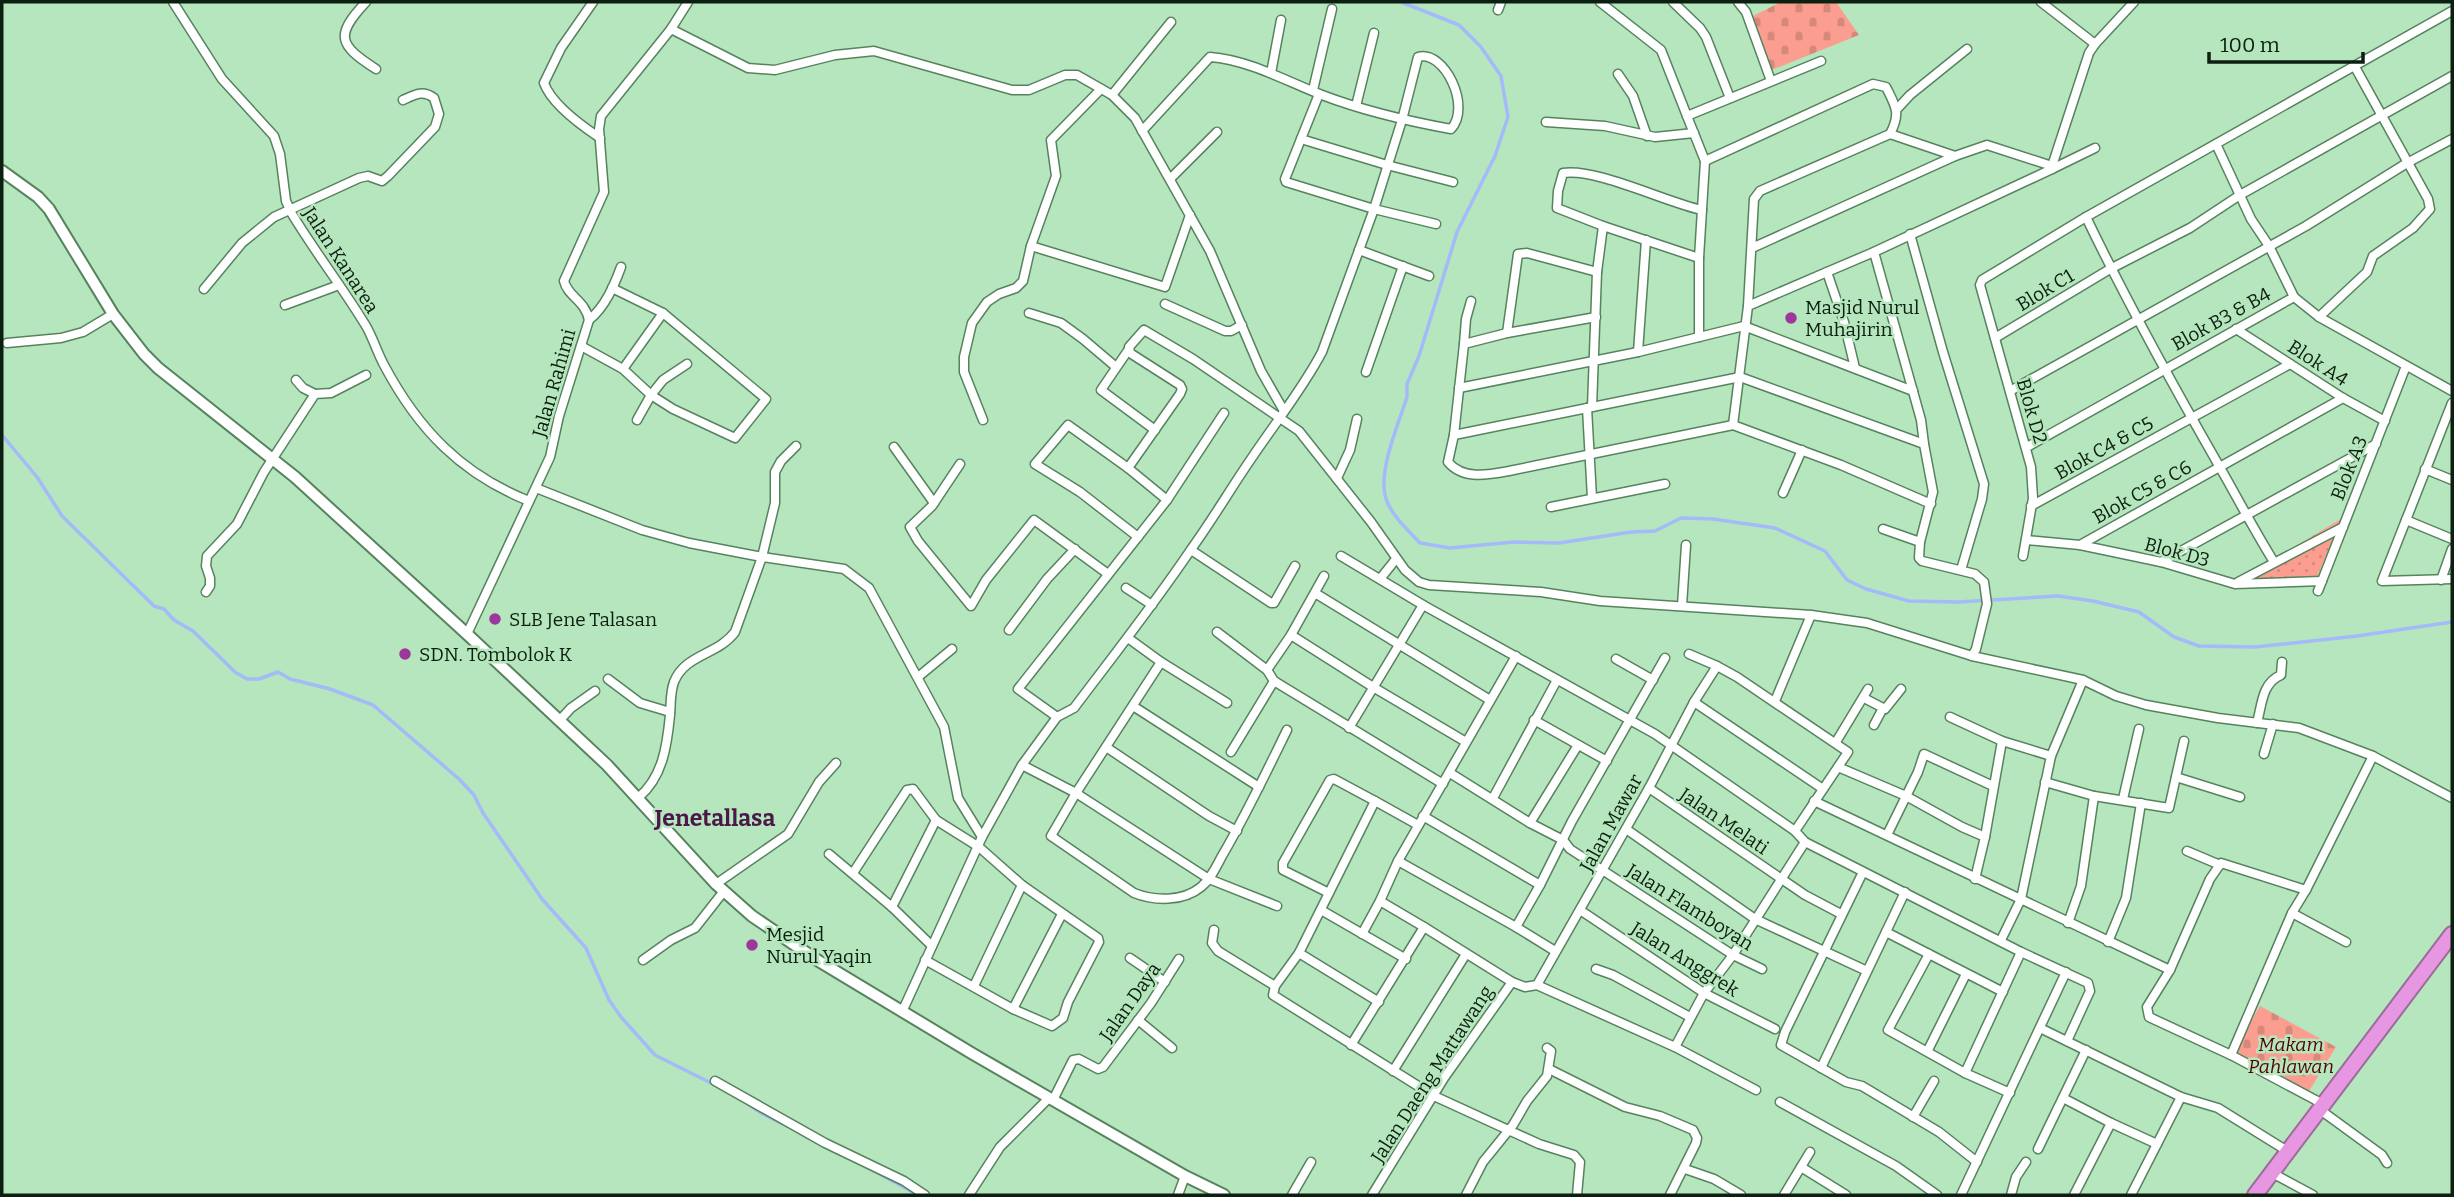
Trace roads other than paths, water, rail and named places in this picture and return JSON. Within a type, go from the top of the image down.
[{"type":"highway","points":[[2255,1195],[2452,934]]},
{"type":"street","name":"Jalan Kanarea","points":[[173,2],[222,79],[274,136],[278,145],[289,209],[367,327],[402,395],[432,437],[459,463],[509,493],[529,501]]},
{"type":"street","points":[[366,2],[347,23],[346,41],[349,51],[376,69]]},
{"type":"street","points":[[593,2],[561,48],[544,83],[548,91],[580,125],[600,138]]},
{"type":"street","name":"Jalan Rahimi","points":[[467,634],[550,457],[559,416],[589,320],[586,308],[568,290],[564,281],[604,192],[600,122],[604,111],[671,29],[688,2]]},
{"type":"street","points":[[1600,2],[1661,50],[1705,161],[1699,258],[1699,337]]},
{"type":"street","points":[[1673,2],[1706,37],[1730,98]]},
{"type":"street","points":[[1738,2],[1746,12],[1771,81]]},
{"type":"street","points":[[2041,2],[2095,44]]},
{"type":"street","points":[[2052,167],[2085,61],[2095,44],[2134,2]]},
{"type":"street","points":[[1332,9],[1316,92],[1286,182],[1374,209],[1436,224]]},
{"type":"street","points":[[2274,562],[2163,370],[2086,217],[2452,11]]},
{"type":"street","points":[[1271,73],[1281,20]]},
{"type":"street","points":[[1112,95],[1171,22]]},
{"type":"street","points":[[671,29],[748,68],[764,70],[798,65],[835,55],[874,51],[1012,90],[1029,90],[1071,74],[1077,75],[1112,95],[1135,118],[1210,251],[1261,371],[1284,411]]},
{"type":"street","points":[[1356,106],[1374,33]]},
{"type":"street","points":[[1897,109],[1910,95],[1967,49]]},
{"type":"street","points":[[902,1012],[982,837],[1022,765],[1057,717],[1074,708],[1152,605],[1299,392],[1322,352],[1374,209],[1402,120],[1418,57],[1427,57],[1448,72],[1457,92],[1458,117],[1454,128],[1402,120],[1316,92],[1271,73],[1217,57],[1206,58],[1142,131]]},
{"type":"street","points":[[1687,116],[1821,61]]},
{"type":"street","points":[[2319,317],[2367,272],[2374,256],[2413,228],[2430,209],[2354,67]]},
{"type":"street","points":[[1618,74],[1633,96],[1647,136]]},
{"type":"street","name":"Blok C1","points":[[1995,338],[2110,269],[2190,228],[2240,195],[2452,76]]},
{"type":"street","points":[[1705,161],[1873,85],[1886,87],[1897,109],[1891,134]]},
{"type":"street","points":[[983,420],[964,372],[964,357],[972,323],[986,302],[1023,281],[1031,246],[1056,176],[1051,140],[1101,89]]},
{"type":"street","points":[[204,289],[242,243],[289,209],[359,178],[371,177],[382,181],[388,176],[435,127],[439,119],[434,98],[427,93],[420,92],[403,100]]},
{"type":"street","points":[[1546,121],[1605,126],[1647,136],[1694,133]]},
{"type":"street","points":[[1170,179],[1217,132]]},
{"type":"street","points":[[1733,425],[1748,306],[1754,199],[1760,191],[1891,134],[1955,156]]},
{"type":"street","points":[[1301,139],[1454,182]]},
{"type":"street","points":[[2010,391],[2269,246],[2452,139]]},
{"type":"street","points":[[2216,144],[2251,219],[2269,246],[2294,297],[2319,317],[2452,391]]},
{"type":"street","points":[[1752,248],[1955,156],[1987,145],[2052,167]]},
{"type":"street","points":[[1748,306],[1874,251],[2095,148]]},
{"type":"street","points":[[2,171],[38,197],[49,209],[113,314],[131,339],[158,368],[272,458],[467,634],[607,765],[720,887],[752,916],[902,1012],[1185,1176],[1224,1195]]},
{"type":"street","points":[[1699,258],[1557,208],[1558,191],[1563,173],[1571,172],[1598,177],[1702,210]]},
{"type":"street","points":[[1031,246],[1165,287],[1190,215]]},
{"type":"street","name":"Blok D2","points":[[2023,556],[2033,488],[2027,447],[1980,285],[1984,278],[2086,217]]},
{"type":"street","points":[[1592,498],[1590,408],[1602,226]]},
{"type":"street","points":[[1910,234],[1984,484],[1961,570]]},
{"type":"street","points":[[1638,352],[1646,240]]},
{"type":"street","points":[[1359,250],[1429,276]]},
{"type":"street","points":[[1874,251],[1913,391],[1932,480],[1931,504],[1920,542],[1921,561],[1978,576],[1986,586],[1987,604],[1972,656]]},
{"type":"street","points":[[1507,333],[1518,254],[1527,253],[1597,272]]},
{"type":"street","points":[[1366,372],[1403,266]]},
{"type":"street","points":[[589,320],[601,307],[621,267]]},
{"type":"street","points":[[1827,272],[1844,322],[1855,368]]},
{"type":"street","points":[[285,305],[339,285]]},
{"type":"street","points":[[581,346],[623,369],[651,396],[733,438],[766,399],[663,313],[612,288]]},
{"type":"street","name":"Blok B3 & B4","points":[[2027,447],[2294,297]]},
{"type":"street","points":[[1471,301],[1466,319],[1449,464],[1470,475],[1480,476],[1733,425],[1802,450],[1931,504]]},
{"type":"street","points":[[1165,304],[1225,331],[1242,325]]},
{"type":"street","points":[[623,369],[663,313]]},
{"type":"street","points":[[1029,313],[1060,323],[1116,367]]},
{"type":"street","points":[[7,343],[61,338],[83,332],[113,314]]},
{"type":"street","points":[[1464,344],[1507,333],[1596,317]]},
{"type":"street","points":[[1460,388],[1638,352],[1744,326],[1913,391]]},
{"type":"street","name":"Blok A4","points":[[2236,329],[2343,398],[2385,421]]},
{"type":"street","points":[[1155,430],[1101,390],[1141,330],[1148,331],[1299,431],[1371,522],[1396,559],[1410,575],[1429,585],[1541,592],[1600,601],[1811,615],[1867,623],[1972,656],[2083,680],[2116,696],[2146,705],[2218,718],[2299,728],[2373,756],[2452,798]]},
{"type":"street","points":[[1128,468],[1182,389],[1180,385],[1130,353],[1129,349]]},
{"type":"street","points":[[637,420],[663,380],[681,371],[687,364]]},
{"type":"street","name":"Blok C4 & C5","points":[[2031,506],[2290,364]]},
{"type":"street","name":"Blok A3","points":[[2318,591],[2406,366]]},
{"type":"street","points":[[296,380],[314,394],[331,393],[366,375]]},
{"type":"street","points":[[1454,435],[1740,377],[1924,444]]},
{"type":"street","points":[[206,592],[211,578],[206,566],[207,556],[237,524],[272,458],[314,394]]},
{"type":"street","name":"Blok C5 & C6","points":[[2080,545],[2343,398]]},
{"type":"street","points":[[2452,403],[2380,585],[2452,579]]},
{"type":"street","points":[[1057,717],[1018,689],[1167,500],[1224,413]]},
{"type":"street","points":[[1337,478],[1350,450],[1357,419]]},
{"type":"street","points":[[1139,537],[1080,492],[1035,464],[1068,425],[1167,500]]},
{"type":"street","points":[[2161,562],[2376,444]]},
{"type":"street","points":[[638,798],[655,780],[659,769],[667,741],[673,685],[678,674],[689,662],[718,648],[736,632],[762,557],[775,503],[775,472],[781,461],[796,446]]},
{"type":"street","points":[[894,447],[934,503]]},
{"type":"street","points":[[1783,493],[1802,450]]},
{"type":"street","points":[[960,464],[934,503],[911,525],[911,531],[971,606],[986,580],[1034,520],[1108,574]]},
{"type":"street","points":[[2425,470],[2452,480]]},
{"type":"street","points":[[1551,507],[1665,484]]},
{"type":"street","points":[[536,488],[642,530],[689,543],[844,569],[863,581],[944,727],[958,799],[982,837]]},
{"type":"street","points":[[2406,520],[2452,539]]},
{"type":"street","points":[[2235,584],[2343,527]]},
{"type":"street","points":[[1883,529],[1920,542]]},
{"type":"street","name":"Blok D3","points":[[2025,540],[2080,545],[2161,562],[2235,584],[2322,581]]},
{"type":"street","points":[[1682,606],[1686,545]]},
{"type":"street","points":[[1009,630],[1047,579],[1075,549]]},
{"type":"street","points":[[2441,580],[2452,549]]},
{"type":"street","points":[[1191,550],[1271,603],[1274,603],[1295,566]]},
{"type":"street","points":[[1341,556],[1672,746],[1795,831],[1805,842],[2021,952],[2088,983],[2090,986],[2067,1041]]},
{"type":"street","points":[[1380,579],[1396,559]]},
{"type":"street","points":[[1267,670],[1291,635],[1324,576]]},
{"type":"street","points":[[1125,588],[1152,605]]},
{"type":"street","points":[[1315,593],[1490,701]]},
{"type":"street","points":[[1349,728],[1423,604]]},
{"type":"street","points":[[1775,701],[1811,615]]},
{"type":"street","points":[[1217,632],[1267,670],[1274,681],[1443,784]]},
{"type":"street","points":[[1291,635],[1466,742]]},
{"type":"street","points":[[1128,638],[1227,703]]},
{"type":"street","points":[[918,677],[952,649]]},
{"type":"street","points":[[1689,654],[1717,666],[1775,701],[1848,752],[1795,831]]},
{"type":"street","points":[[1362,934],[1398,861],[1516,656]]},
{"type":"street","points":[[1616,659],[1653,680]]},
{"type":"street","points":[[1516,928],[1665,659]]},
{"type":"street","points":[[1161,662],[1053,832],[1053,839],[1134,893],[1148,899],[1174,897],[1194,891],[1209,879],[1237,831],[1287,730]]},
{"type":"street","points":[[2257,723],[2269,684],[2281,675],[2282,662]]},
{"type":"street","name":"Jalan Mawar","points":[[1537,985],[1649,788],[1694,702],[1717,666]]},
{"type":"street","points":[[608,679],[640,702],[670,712]]},
{"type":"street","points":[[1493,798],[1557,680]]},
{"type":"street","points":[[2001,940],[2021,899],[2052,756],[2083,680]]},
{"type":"street","points":[[1231,752],[1274,681]]},
{"type":"street","points":[[1836,743],[1866,693],[1883,708],[1889,708],[1901,689]]},
{"type":"street","points":[[559,721],[571,708],[595,691]]},
{"type":"street","points":[[1694,702],[1823,789]]},
{"type":"street","points":[[1133,706],[1259,787]]},
{"type":"street","points":[[1874,725],[1883,708]]},
{"type":"street","points":[[1951,717],[2002,741],[2052,756]]},
{"type":"street","points":[[1534,720],[1607,761]]},
{"type":"street","points":[[2264,754],[2273,724]]},
{"type":"street","points":[[2123,799],[2139,729]]},
{"type":"street","points":[[1975,879],[2002,741]]},
{"type":"street","points":[[2045,782],[2094,796],[2169,807],[2184,741]]},
{"type":"street","points":[[1530,823],[1578,745]]},
{"type":"street","points":[[1106,747],[1209,817],[1237,831]]},
{"type":"street","points":[[1887,835],[1924,754],[1993,786]]},
{"type":"street","points":[[2231,1055],[2292,914],[2373,756]]},
{"type":"street","points":[[643,960],[671,940],[695,928],[720,887],[788,834],[819,782],[836,763]]},
{"type":"street","points":[[1022,765],[1076,793],[1209,879],[1277,906]]},
{"type":"street","points":[[1838,767],[1906,796],[1985,837]]},
{"type":"street","name":"Jalan Flamboyan","points":[[1450,773],[1530,823],[1563,840],[1570,849],[1732,955],[1762,970]]},
{"type":"street","points":[[2176,777],[2240,797]]},
{"type":"street","points":[[1329,892],[1283,870],[1283,863],[1330,780],[1334,779],[1418,825]]},
{"type":"street","name":"Jalan Melati","points":[[1649,788],[1805,895],[1842,914]]},
{"type":"street","points":[[853,873],[907,790],[913,789],[936,820],[979,848],[1022,885],[1098,938],[1099,942],[1068,1002],[1063,1018],[1052,1026],[1013,1009],[925,960]]},
{"type":"street","points":[[2068,923],[2081,886],[2094,796]]},
{"type":"street","points":[[1375,801],[1299,953],[1275,986],[1274,997],[1434,1096],[1539,1144],[1574,1155],[1580,1162],[1577,1195]]},
{"type":"street","points":[[1814,801],[2170,970]]},
{"type":"street","points":[[2108,942],[2126,898],[2141,803]]},
{"type":"street","points":[[1423,816],[1540,885]]},
{"type":"street","points":[[892,907],[936,820]]},
{"type":"street","points":[[1626,829],[1755,919],[1867,971]]},
{"type":"street","points":[[1675,1047],[1703,993],[1732,955],[1805,842]]},
{"type":"street","points":[[2187,851],[2220,865]]},
{"type":"street","points":[[830,854],[892,907],[932,946]]},
{"type":"street","points":[[1398,861],[1555,951]]},
{"type":"street","points":[[2306,890],[2225,863],[2220,865],[2210,879],[2170,970],[2147,1007],[2147,1015],[2231,1055],[2321,1107],[2382,1155],[2387,1163]]},
{"type":"street","points":[[1863,872],[1781,1045],[1846,1082],[1862,1086],[1939,1132],[1977,1161]]},
{"type":"street","points":[[974,986],[1022,885]]},
{"type":"street","points":[[1821,1068],[1905,892]]},
{"type":"street","points":[[1380,901],[1512,982]]},
{"type":"street","points":[[1321,910],[1406,959]]},
{"type":"street","name":"Jalan Anggrek","points":[[1580,910],[1703,993],[1776,1029]]},
{"type":"street","points":[[1013,1009],[1062,914]]},
{"type":"street","points":[[2292,914],[2347,942]]},
{"type":"street","points":[[1351,1045],[1424,927]]},
{"type":"street","points":[[1214,930],[1212,943],[1218,951],[1275,986]]},
{"type":"street","points":[[1886,932],[2003,992]]},
{"type":"street","points":[[1965,1073],[2021,952]]},
{"type":"street","points":[[1299,953],[1379,1002]]},
{"type":"street","points":[[1393,1071],[1466,954]]},
{"type":"street","points":[[1929,954],[1888,1030],[1965,1073],[2010,1093]]},
{"type":"street","points":[[1130,958],[1165,982]]},
{"type":"street","name":"Jalan Daya","points":[[1051,1099],[1073,1060],[1079,1059],[1098,1069],[1103,1067],[1179,959]]},
{"type":"street","points":[[1596,969],[1614,975],[1690,1017]]},
{"type":"street","points":[[1961,1195],[2066,972]]},
{"type":"street","points":[[1928,1050],[1966,974]]},
{"type":"street","name":"Jalan Daeng Mattawang","points":[[1372,1195],[1434,1096],[1512,982],[1525,987],[1537,985]]},
{"type":"street","points":[[1537,985],[1675,1047],[1756,1090]]},
{"type":"street","points":[[1138,1020],[1172,1048]]},
{"type":"street","points":[[2040,1028],[2181,1097],[2218,1108],[2289,1152]]},
{"type":"street","points":[[1466,1195],[1483,1162],[1542,1084],[1549,1069],[1551,1051],[1547,1048]]},
{"type":"street","points":[[2038,1149],[2086,1050]]},
{"type":"street","points":[[1549,1069],[1625,1107],[1660,1116],[1693,1130],[1696,1143],[1670,1195]]},
{"type":"street","points":[[715,1081],[825,1143],[904,1181],[925,1195]]},
{"type":"street","points":[[1913,1117],[1934,1081]]},
{"type":"street","points":[[2131,1195],[2181,1097]]},
{"type":"street","points":[[2063,1098],[2157,1144]]},
{"type":"street","points":[[969,1195],[1000,1147],[1051,1099]]},
{"type":"street","points":[[1780,1102],[1896,1166],[1937,1195]]},
{"type":"street","points":[[2074,1195],[2111,1123]]},
{"type":"street","points":[[1784,1195],[1810,1152]]},
{"type":"street","points":[[2011,1195],[2016,1177],[2026,1161]]},
{"type":"street","points":[[1292,1195],[1311,1162]]},
{"type":"street","points":[[1801,1167],[1846,1195]]},
{"type":"street","points":[[1685,1169],[1714,1179],[1741,1195]]},
{"type":"street","points":[[2272,1173],[2314,1195]]},
{"type":"street","points":[[1178,1195],[1185,1176]]},
{"type":"waterway","points":[[1401,2],[1459,25],[1481,47],[1501,76],[1508,117],[1495,156],[1457,232],[1419,356],[1407,384],[1407,397],[1384,475],[1384,488],[1389,505],[1396,517],[1420,543],[1450,548],[1514,542],[1559,543],[1655,531],[1681,518],[1713,519],[1775,528],[1825,551],[1847,580],[1866,589],[1909,601],[1958,602],[2058,596],[2093,601],[2139,612],[2174,637],[2199,646],[2255,647],[2452,622]]},
{"type":"waterway","points":[[2,435],[37,477],[62,516],[154,606],[164,609],[174,620],[193,631],[235,672],[247,679],[259,679],[278,672],[290,679],[330,689],[373,705],[459,779],[474,795],[483,813],[542,899],[586,948],[609,1000],[621,1017],[655,1055],[719,1087]]},
{"type":"waterway","points":[[747,1103],[789,1127]]},
{"type":"waterway","points":[[867,1167],[918,1195]]},
{"type":"place","name":"Masjid Nurul Muhajirin","points":[[1791,318]]},
{"type":"place","name":"SLB Jene Talasan","points":[[495,619]]},
{"type":"place","name":"SDN. Tombolok K","points":[[405,654]]},
{"type":"place","name":"Mesjid Nurul Yaqin","points":[[752,945]]},
{"type":"district","name":"Jenetallasa","points":[[715,818]]},
{"type":"park label","name":"Makam Pahlawan","points":[[2291,1055]]}]
